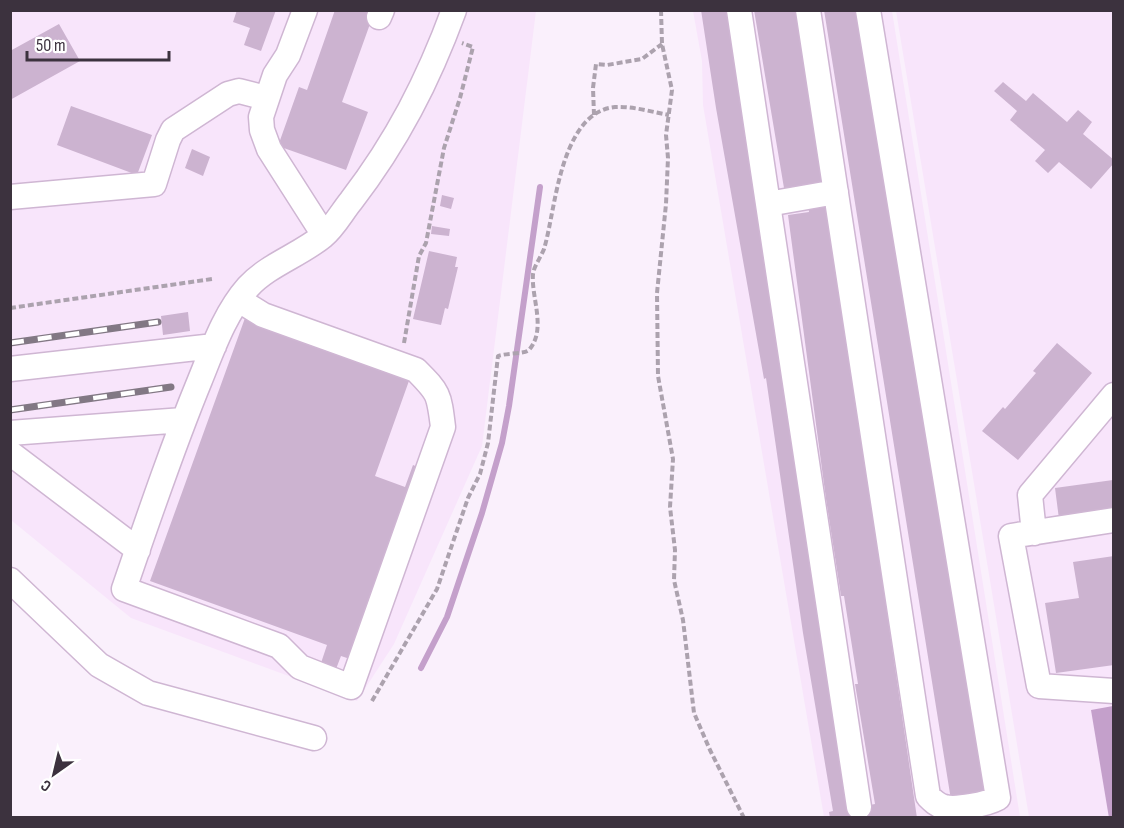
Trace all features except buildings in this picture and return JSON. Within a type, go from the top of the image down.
[{"type":"lane","points":[[305,10],[288,55],[275,75],[266,98],[261,117],[262,130],[269,149],[324,235]]},
{"type":"lane","points":[[239,300],[263,315],[416,370],[432,386],[439,397],[444,427],[351,687],[300,667],[279,646],[124,589],[183,420],[214,346],[239,300],[249,286],[278,264],[324,235],[376,168],[417,100],[454,10]]},
{"type":"lane","points":[[739,10],[859,807]]},
{"type":"lane","points":[[808,10],[928,796],[936,804],[947,808],[989,803],[998,798],[868,10]]},
{"type":"lane","points":[[10,197],[154,184],[173,130],[228,94],[239,91],[266,98]]},
{"type":"lane","points":[[768,204],[836,192]]},
{"type":"lane","points":[[10,369],[214,346]]},
{"type":"lane","points":[[1034,533],[1030,495],[1113,395]]},
{"type":"lane","points":[[10,433],[183,420]]},
{"type":"lane","points":[[10,453],[138,550]]},
{"type":"lane","points":[[1113,520],[1011,536],[1038,686],[1113,691]]},
{"type":"lane","points":[[10,580],[99,666],[148,693],[314,738]]},
{"type":"path","points":[[661,10],[662,44],[672,90],[666,135],[668,158],[666,204],[657,293],[658,376],[673,459],[670,507],[675,550],[674,580],[683,620],[694,713],[744,818]]},
{"type":"path","points":[[398,365],[406,333],[419,256],[426,243],[444,148],[473,47],[445,35]]},
{"type":"path","points":[[594,115],[593,88],[596,64],[607,65],[642,59],[662,44]]},
{"type":"path","points":[[372,701],[437,589],[468,498],[480,474],[488,443],[498,356],[508,353],[525,353],[529,350],[536,331],[537,313],[533,273],[544,250],[558,181],[573,137],[594,115],[613,107],[669,115]]},
{"type":"path","points":[[11,308],[212,279]]},
{"type":"shaded area","points":[[10,11],[536,11],[482,446],[394,644],[357,701],[131,618],[11,520]]},
{"type":"shaded area","points":[[693,11],[892,11],[1020,817],[824,817],[703,105],[702,61]]},
{"type":"shaded area","points":[[896,11],[1113,11],[1113,817],[1029,817]]},
{"type":"shaded area","points":[[1113,706],[1114,817],[1109,818],[1091,710]]},
{"type":"waterway","points":[[421,668],[447,617],[482,513],[502,443],[540,187]]},
{"type":"railway","points":[[10,343],[158,322]]},
{"type":"railway","points":[[10,410],[171,387]]}]
